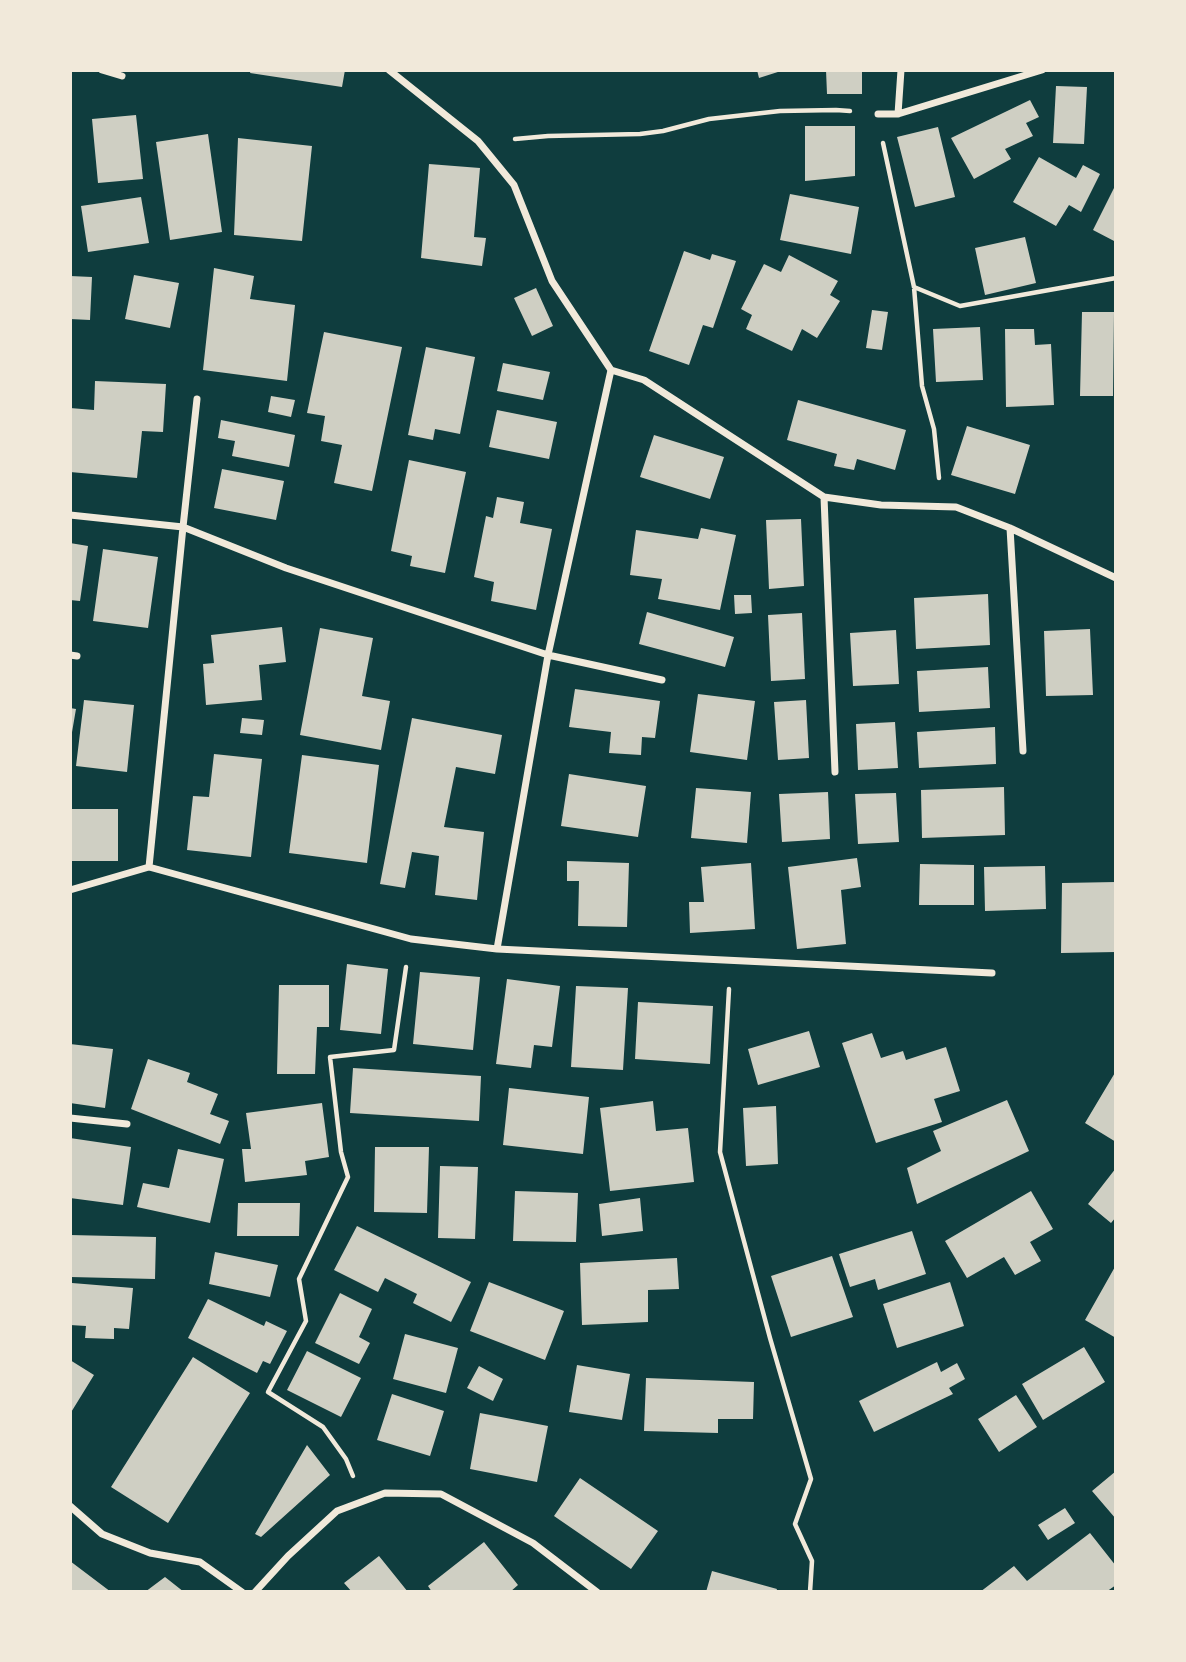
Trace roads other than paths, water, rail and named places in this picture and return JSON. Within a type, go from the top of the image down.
[{"type":"street","points":[[102,70],[122,76]]},
{"type":"street","points":[[389,70],[478,142],[514,186],[552,281],[611,370],[644,380],[824,497],[881,505],[956,507],[1010,528],[1116,578]]},
{"type":"street","points":[[898,114],[901,70]]},
{"type":"street","points":[[878,114],[898,114],[1042,70]]},
{"type":"street","points":[[497,949],[548,656],[611,370]]},
{"type":"street","points":[[149,867],[197,399]]},
{"type":"street","points":[[824,497],[835,772]]},
{"type":"street","points":[[70,515],[183,527],[286,568],[548,656],[662,680]]},
{"type":"street","points":[[1010,528],[1023,751]]},
{"type":"street","points":[[70,890],[149,867],[411,939],[497,949],[992,973]]},
{"type":"street","points":[[70,1118],[127,1124]]},
{"type":"street","points":[[255,1592],[288,1556],[337,1511],[385,1493],[441,1494],[533,1543],[597,1592]]},
{"type":"street","points":[[71,1509],[102,1535],[150,1553],[200,1562],[242,1592]]}]
